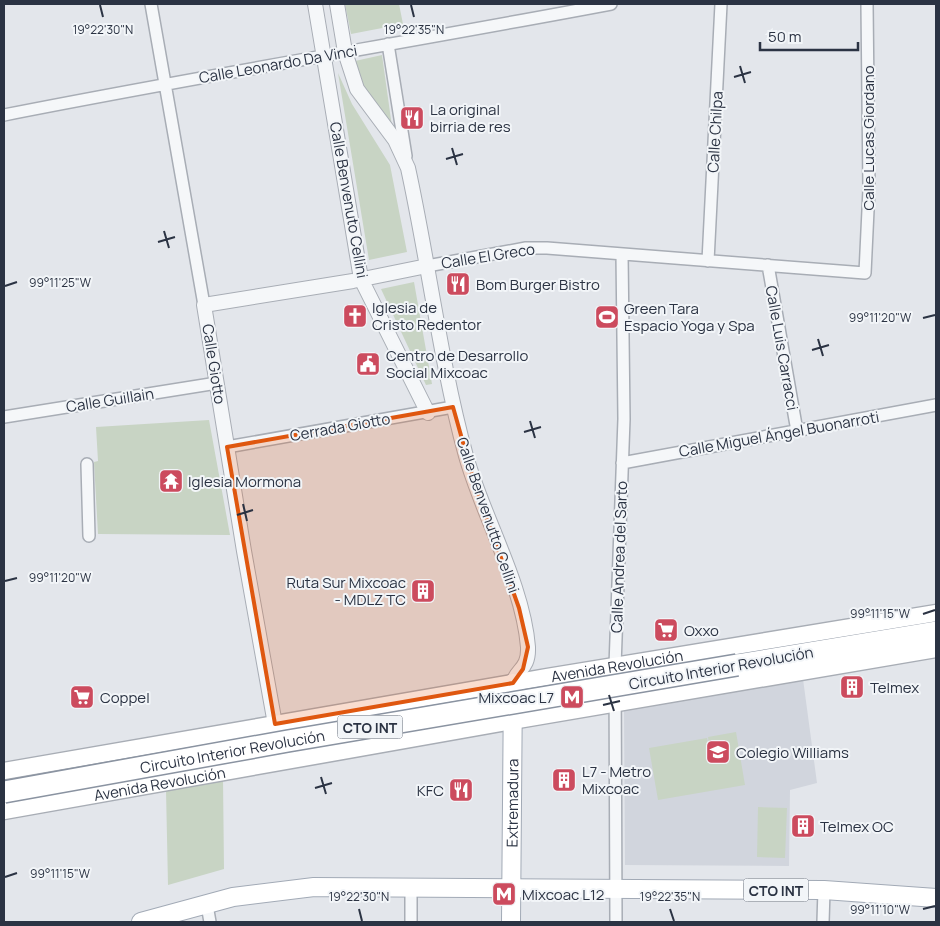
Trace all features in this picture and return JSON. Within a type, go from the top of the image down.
[{"type":"highway","name":"Circuito Interior Revolución","points":[[4,792],[297,739],[936,632]]},
{"type":"main road","name":"Avenida Revolución","points":[[4,770],[936,613]]},
{"type":"main road","name":"Avenida Revolución","points":[[4,811],[615,703],[936,649]]},
{"type":"main road","name":"Extremadura","points":[[511,922],[513,683]]},
{"type":"main road","name":"CTO INT","points":[[141,922],[179,918],[206,904],[269,891],[314,886],[616,890],[824,890],[936,898]]},
{"type":"street","name":"Calle Giotto","points":[[151,4],[275,724]]},
{"type":"street","name":"Calle Benvenuto Cellini","points":[[315,4],[361,279],[428,413]]},
{"type":"street","name":"Calle Benvenutto Cellini","points":[[337,4],[345,52],[357,89],[395,140],[408,168],[453,407],[475,484],[508,572],[523,622],[527,655],[523,669],[513,683]]},
{"type":"street","name":"Calle Leonardo Da Vinci","points":[[4,115],[165,83],[324,57],[611,4]]},
{"type":"street","name":"Calle Chilpa","points":[[708,261],[721,4]]},
{"type":"street","name":"Calle Lucas Giordano","points":[[865,273],[869,189],[867,4]]},
{"type":"street","points":[[388,44],[408,168]]},
{"type":"street","name":"Calle El Greco","points":[[204,305],[361,279],[526,248],[547,248],[865,273]]},
{"type":"street","name":"Calle Andrea del Sarto","points":[[616,922],[615,666],[624,419],[622,254]]},
{"type":"street","name":"Calle Luis Carracci","points":[[768,266],[797,431]]},
{"type":"street","name":"Calle Guillain","points":[[4,417],[217,383]]},
{"type":"street","name":"Calle Miguel Ángel Buonarroti","points":[[622,463],[936,406]]},
{"type":"street","name":"Cerrada Giotto","points":[[227,447],[428,413],[453,407]]},
{"type":"street","points":[[87,464],[89,536]]},
{"type":"street","points":[[411,887],[411,922]]},
{"type":"street","points":[[823,922],[824,890]]},
{"type":"street","points":[[206,904],[210,922]]},
{"type":"highlighted area","points":[[453,407],[475,485],[519,608],[528,647],[523,669],[513,683],[275,724],[227,447]]},
{"type":"shaded area","name":"Colegio Williams","points":[[803,679],[817,783],[790,790],[789,866],[625,865],[624,710]]},
{"type":"green space","points":[[345,4],[399,4],[403,24],[351,34]]},
{"type":"green space","points":[[382,55],[393,134],[363,86],[355,61]]},
{"type":"green space","points":[[338,73],[352,104],[390,165],[407,252],[369,260]]},
{"type":"green space","points":[[414,282],[432,384],[426,385],[381,289]]},
{"type":"green space","points":[[209,420],[230,535],[98,534],[94,462],[98,461],[96,427]]},
{"type":"green space","points":[[736,732],[745,785],[658,800],[649,748],[707,738],[711,761],[708,737]]},
{"type":"green space","points":[[223,779],[224,869],[168,885],[166,790]]},
{"type":"green space","points":[[758,807],[787,808],[785,858],[757,857]]},
{"type":"place","name":"La original birria de res","points":[[412,118]]},
{"type":"place","name":"Bom Burger Bistro","points":[[458,284]]},
{"type":"place","name":"Iglesia de Cristo Redentor","points":[[355,316]]},
{"type":"place","name":"Green Tara Espacio Yoga y Spa","points":[[607,317]]},
{"type":"place","name":"Centro de Desarrollo Social Mixcoac","points":[[368,364]]},
{"type":"place","name":"Iglesia Mormona","points":[[171,481]]},
{"type":"place","name":"Ruta Sur Mixcoac - MDLZ TC","points":[[423,591]]},
{"type":"place","name":"Oxxo","points":[[666,630]]},
{"type":"place","name":"Telmex","points":[[852,687]]},
{"type":"place","name":"Coppel","points":[[82,697]]},
{"type":"place","name":"Mixcoac L7","points":[[572,697]]},
{"type":"place","name":"Colegio Williams","points":[[718,752]]},
{"type":"place","name":"L7 - Metro Mixcoac","points":[[564,780]]},
{"type":"place","name":"KFC","points":[[461,790]]},
{"type":"place","name":"Telmex OC","points":[[803,826]]},
{"type":"place","name":"Mixcoac L12","points":[[504,894]]}]
